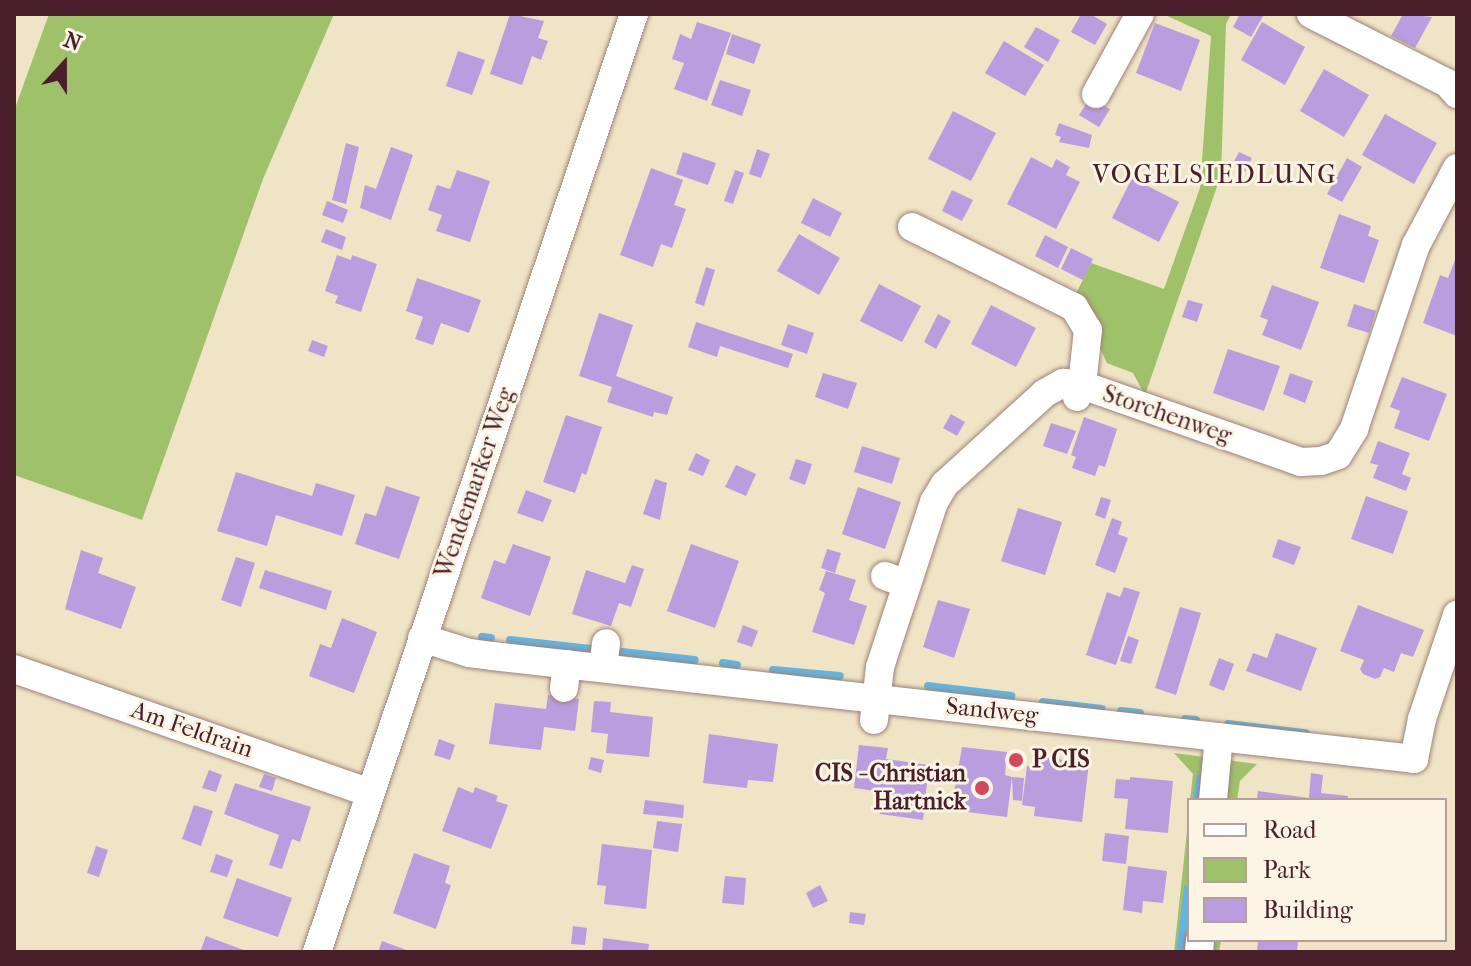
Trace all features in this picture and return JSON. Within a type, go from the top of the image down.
[{"type":"street","name":"Wendemarker Weg","points":[[317,952],[634,14]]},
{"type":"street","points":[[1096,94],[1140,14]]},
{"type":"street","points":[[1311,14],[1447,83],[1457,94]]},
{"type":"street","name":"Storchenweg","points":[[864,708],[880,667],[892,592],[945,484],[1045,393],[1063,383],[1299,467],[1350,452],[1352,408],[1414,248],[1457,168]]},
{"type":"street","points":[[912,227],[1048,288],[1074,307],[1088,330],[1080,391]]},
{"type":"street","name":"Sandweg","points":[[422,638],[469,653],[565,676],[600,668],[710,669],[758,686],[864,708],[1159,720],[1211,729],[1329,761],[1378,746],[1414,759],[1422,719],[1457,615]]},
{"type":"street","name":"Am Feldrain","points":[[14,669],[370,793]]},
{"type":"street","points":[[1211,729],[1213,798]]},
{"type":"green space","points":[[49,14],[334,14],[263,179],[142,520],[14,475],[14,111]]},
{"type":"green space","points":[[1163,14],[1231,14],[1226,24],[1221,175],[1145,395],[1133,373],[1107,363],[1075,296],[1091,263],[1164,289],[1200,188],[1211,36]]},
{"type":"green space","points":[[1174,753],[1257,764],[1240,781],[1237,798],[1190,798],[1193,774]]},
{"type":"green space","points":[[1187,831],[1187,942],[1221,942],[1219,952],[1174,952]]},
{"type":"building","points":[[510,14],[544,21],[538,38],[548,41],[541,60],[532,56],[522,85],[490,74]]},
{"type":"building","points":[[1081,14],[1090,14],[1107,24],[1095,45],[1071,32]]},
{"type":"building","points":[[1240,14],[1263,16],[1251,37],[1233,27]]},
{"type":"building","points":[[1403,14],[1432,17],[1415,48],[1391,36]]},
{"type":"building","points":[[697,22],[731,33],[707,101],[674,89],[684,63],[672,59],[680,34],[691,39]]},
{"type":"building","points":[[1262,22],[1305,47],[1285,85],[1241,60]]},
{"type":"building","points":[[1155,23],[1200,40],[1181,91],[1136,73]]},
{"type":"building","points":[[1036,27],[1060,40],[1048,62],[1024,47]]},
{"type":"building","points":[[732,34],[761,44],[754,64],[726,54]]},
{"type":"building","points":[[1004,41],[1044,65],[1025,96],[985,73]]},
{"type":"building","points":[[458,51],[485,60],[472,95],[446,86]]},
{"type":"building","points":[[1324,69],[1369,95],[1344,137],[1300,111]]},
{"type":"building","points":[[720,80],[751,90],[742,116],[711,105]]},
{"type":"building","points":[[1090,98],[1110,109],[1099,127],[1079,115]]},
{"type":"building","points":[[953,111],[996,133],[971,181],[928,159]]},
{"type":"building","points":[[1385,114],[1437,143],[1414,184],[1362,155]]},
{"type":"building","points":[[1059,123],[1092,135],[1089,148],[1059,142],[1061,137],[1055,135]]},
{"type":"building","points":[[346,143],[359,147],[346,204],[332,200]]},
{"type":"building","points":[[391,147],[413,155],[391,220],[360,208],[365,185],[376,189]]},
{"type":"building","points":[[757,149],[770,154],[761,178],[749,174]]},
{"type":"building","points":[[683,152],[716,163],[708,185],[676,174]]},
{"type":"building","points":[[1239,152],[1252,158],[1245,172],[1232,165]]},
{"type":"building","points":[[1031,157],[1052,168],[1056,159],[1070,167],[1066,175],[1080,182],[1056,229],[1007,204]]},
{"type":"building","points":[[1347,158],[1362,167],[1342,202],[1327,194]]},
{"type":"building","points":[[651,168],[683,180],[674,205],[686,209],[672,248],[661,244],[653,267],[620,255]]},
{"type":"building","points":[[457,170],[490,181],[470,242],[436,231],[442,215],[428,210],[437,185],[450,189]]},
{"type":"building","points":[[735,170],[744,173],[733,204],[724,201]]},
{"type":"building","points":[[1132,178],[1179,202],[1159,242],[1112,218]]},
{"type":"building","points":[[952,190],[973,200],[962,221],[942,211]]},
{"type":"building","points":[[813,198],[842,213],[830,237],[801,223]]},
{"type":"building","points":[[327,201],[348,210],[343,223],[322,215]]},
{"type":"building","points":[[1339,214],[1371,226],[1368,236],[1379,240],[1364,283],[1320,268]]},
{"type":"building","points":[[326,229],[346,237],[342,250],[321,242]]},
{"type":"building","points":[[799,234],[840,258],[819,295],[777,271]]},
{"type":"building","points":[[1045,235],[1068,247],[1058,268],[1035,256]]},
{"type":"building","points":[[1071,248],[1093,259],[1083,280],[1061,269]]},
{"type":"building","points":[[337,255],[351,260],[352,255],[377,264],[361,312],[335,303],[338,296],[325,291]]},
{"type":"building","points":[[1457,255],[1457,336],[1423,323],[1440,275],[1448,278]]},
{"type":"building","points":[[706,267],[715,270],[704,306],[695,303]]},
{"type":"building","points":[[417,278],[481,300],[469,333],[441,323],[433,345],[415,339],[423,317],[406,311]]},
{"type":"building","points":[[879,284],[921,306],[902,342],[860,321]]},
{"type":"building","points":[[1272,285],[1319,302],[1301,350],[1262,335],[1268,320],[1260,317]]},
{"type":"building","points":[[1188,300],[1203,304],[1197,322],[1182,317]]},
{"type":"building","points":[[1354,304],[1376,311],[1369,333],[1347,326]]},
{"type":"building","points":[[991,305],[1036,328],[1016,367],[971,344]]},
{"type":"building","points":[[599,313],[633,325],[616,376],[673,397],[667,415],[654,412],[653,417],[607,402],[612,387],[579,376]]},
{"type":"building","points":[[938,314],[951,321],[936,349],[924,342]]},
{"type":"building","points":[[696,322],[793,354],[788,368],[720,346],[717,357],[688,347]]},
{"type":"building","points":[[788,324],[814,333],[807,354],[781,345]]},
{"type":"building","points":[[312,340],[328,346],[324,357],[308,351]]},
{"type":"building","points":[[1228,349],[1280,366],[1264,411],[1213,393]]},
{"type":"building","points":[[823,373],[857,383],[848,409],[815,397]]},
{"type":"building","points":[[1290,373],[1313,381],[1305,403],[1283,394]]},
{"type":"building","points":[[1402,377],[1447,394],[1429,441],[1394,428],[1400,411],[1390,407]]},
{"type":"building","points":[[951,414],[965,422],[957,436],[943,428]]},
{"type":"building","points":[[566,415],[602,427],[586,475],[582,473],[575,493],[543,482]]},
{"type":"building","points":[[1084,417],[1117,429],[1105,467],[1099,465],[1095,476],[1072,468],[1076,457],[1071,455]]},
{"type":"building","points":[[1051,423],[1076,431],[1067,454],[1043,446]]},
{"type":"building","points":[[1378,441],[1410,453],[1402,474],[1411,478],[1406,491],[1373,478],[1378,465],[1370,463]]},
{"type":"building","points":[[862,446],[900,458],[892,484],[854,472]]},
{"type":"building","points":[[696,453],[710,460],[703,476],[688,470]]},
{"type":"building","points":[[796,459],[812,464],[805,485],[789,479]]},
{"type":"building","points":[[736,465],[756,474],[746,496],[725,487]]},
{"type":"building","points":[[236,472],[312,496],[316,483],[355,495],[342,536],[276,515],[267,546],[217,531]]},
{"type":"building","points":[[655,479],[667,483],[660,520],[643,514]]},
{"type":"building","points":[[386,486],[420,497],[399,559],[355,544],[365,513],[376,516]]},
{"type":"building","points":[[858,487],[901,502],[885,549],[842,534]]},
{"type":"building","points":[[526,490],[552,500],[543,522],[517,513]]},
{"type":"building","points":[[1366,496],[1408,511],[1393,554],[1351,539]]},
{"type":"building","points":[[1101,497],[1111,500],[1105,519],[1095,515]]},
{"type":"building","points":[[1018,508],[1062,522],[1045,575],[1001,561]]},
{"type":"building","points":[[1112,518],[1122,522],[1118,534],[1128,538],[1115,573],[1095,565]]},
{"type":"building","points":[[1278,539],[1301,547],[1294,565],[1272,557]]},
{"type":"building","points":[[513,544],[551,557],[530,616],[481,598],[494,560],[505,564]]},
{"type":"building","points":[[691,544],[739,561],[715,628],[667,611]]},
{"type":"building","points":[[827,549],[841,553],[835,573],[821,568]]},
{"type":"building","points":[[81,550],[103,558],[98,573],[136,587],[121,629],[65,609]]},
{"type":"building","points":[[236,557],[255,563],[241,607],[221,600]]},
{"type":"building","points":[[632,565],[644,569],[631,607],[619,603],[611,626],[572,614],[586,570],[625,583]]},
{"type":"building","points":[[265,570],[332,591],[326,610],[259,588]]},
{"type":"building","points":[[826,571],[856,580],[849,600],[867,606],[854,645],[812,632],[825,593],[819,590]]},
{"type":"building","points":[[1124,587],[1140,592],[1116,665],[1086,655],[1107,592],[1120,597]]},
{"type":"building","points":[[938,600],[970,609],[954,658],[923,647]]},
{"type":"building","points":[[1358,605],[1424,630],[1413,657],[1401,653],[1394,672],[1384,668],[1380,677],[1375,679],[1363,674],[1360,669],[1364,660],[1340,651]]},
{"type":"building","points":[[1180,607],[1201,613],[1176,695],[1155,688]]},
{"type":"building","points":[[342,618],[377,632],[354,693],[309,676],[320,644],[331,648]]},
{"type":"building","points":[[743,625],[758,631],[752,647],[737,642]]},
{"type":"building","points":[[1276,633],[1317,648],[1301,691],[1246,671],[1253,653],[1267,658]]},
{"type":"building","points":[[1128,636],[1139,640],[1131,664],[1120,661]]},
{"type":"building","points":[[1219,658],[1234,664],[1224,691],[1209,685]]},
{"type":"building","points":[[548,695],[579,699],[575,731],[544,727],[541,750],[489,744],[495,703],[546,709]]},
{"type":"building","points":[[594,701],[611,702],[610,712],[653,717],[649,757],[606,753],[608,734],[591,732]]},
{"type":"building","points":[[709,734],[778,744],[773,782],[748,780],[747,788],[703,783]]},
{"type":"building","points":[[439,739],[455,745],[450,760],[434,755]]},
{"type":"building","points":[[859,745],[888,748],[886,759],[929,765],[923,820],[880,814],[882,792],[854,788]]},
{"type":"building","name":"CIS - Christian Hartnick","points":[[962,747],[1007,752],[1005,775],[1012,777],[1007,817],[951,810]]},
{"type":"building","points":[[591,757],[604,760],[601,773],[588,769]]},
{"type":"building","points":[[1041,757],[1089,763],[1082,822],[1034,816],[1035,807],[1022,805],[1027,766],[1040,768]]},
{"type":"building","points":[[209,770],[222,775],[216,792],[202,788]]},
{"type":"building","points":[[1311,773],[1323,775],[1321,793],[1348,796],[1348,798],[1309,798]]},
{"type":"building","points":[[264,774],[276,778],[272,791],[259,787]]},
{"type":"building","points":[[1012,777],[1024,778],[1022,801],[1013,800]]},
{"type":"building","points":[[1130,777],[1173,781],[1168,833],[1125,829],[1128,799],[1114,798],[1116,779],[1130,780]]},
{"type":"building","points":[[235,783],[311,807],[300,842],[292,839],[282,869],[269,865],[279,835],[224,814]]},
{"type":"building","points":[[458,787],[473,793],[475,787],[498,796],[496,801],[508,805],[491,849],[442,831]]},
{"type":"building","points":[[1258,791],[1309,798],[1257,798]]},
{"type":"building","points":[[645,800],[684,805],[683,818],[643,814]]},
{"type":"building","points":[[194,805],[213,811],[201,846],[182,839]]},
{"type":"building","points":[[657,821],[682,824],[678,852],[653,848]]},
{"type":"building","points":[[1105,833],[1129,836],[1126,864],[1102,861]]},
{"type":"building","points":[[602,844],[652,850],[646,909],[604,904],[606,886],[597,885]]},
{"type":"building","points":[[96,846],[108,850],[99,877],[87,873]]},
{"type":"building","points":[[414,853],[450,866],[445,883],[451,885],[436,929],[393,913]]},
{"type":"building","points":[[216,854],[233,860],[227,877],[210,872]]},
{"type":"building","points":[[1128,866],[1167,871],[1163,903],[1143,901],[1142,913],[1123,910]]},
{"type":"building","points":[[725,876],[746,878],[744,905],[722,903]]},
{"type":"building","points":[[237,878],[292,898],[278,937],[223,918]]},
{"type":"building","points":[[820,885],[828,901],[813,908],[806,893]]},
{"type":"building","points":[[850,912],[866,914],[864,925],[849,923]]},
{"type":"building","points":[[573,926],[587,928],[585,945],[571,944]]},
{"type":"building","points":[[206,936],[249,952],[200,952]]},
{"type":"building","points":[[603,938],[649,944],[648,952],[602,952]]},
{"type":"building","points":[[382,941],[412,952],[378,952]]},
{"type":"building","points":[[1258,942],[1298,942],[1297,952],[1257,952]]},
{"type":"waterway","points":[[482,637],[491,638]]},
{"type":"waterway","points":[[510,640],[591,649]]},
{"type":"waterway","points":[[622,652],[695,660]]},
{"type":"waterway","points":[[723,663],[737,665]]},
{"type":"waterway","points":[[773,670],[840,676]]},
{"type":"waterway","points":[[928,686],[1011,696]]},
{"type":"waterway","points":[[1043,702],[1102,709]]},
{"type":"waterway","points":[[1121,711],[1140,713]]},
{"type":"waterway","points":[[1185,719],[1196,720]]},
{"type":"waterway","points":[[1228,724],[1305,733]]},
{"type":"waterway","points":[[1197,798],[1200,778]]},
{"type":"waterway","points":[[1180,952],[1187,896]]},
{"type":"place","name":"P CIS","points":[[1016,760]]},
{"type":"place","name":"CIS - Christian Hartnick","points":[[982,788]]},
{"type":"district","name":"VOGELSIEDLUNG","points":[[1215,175]]}]
